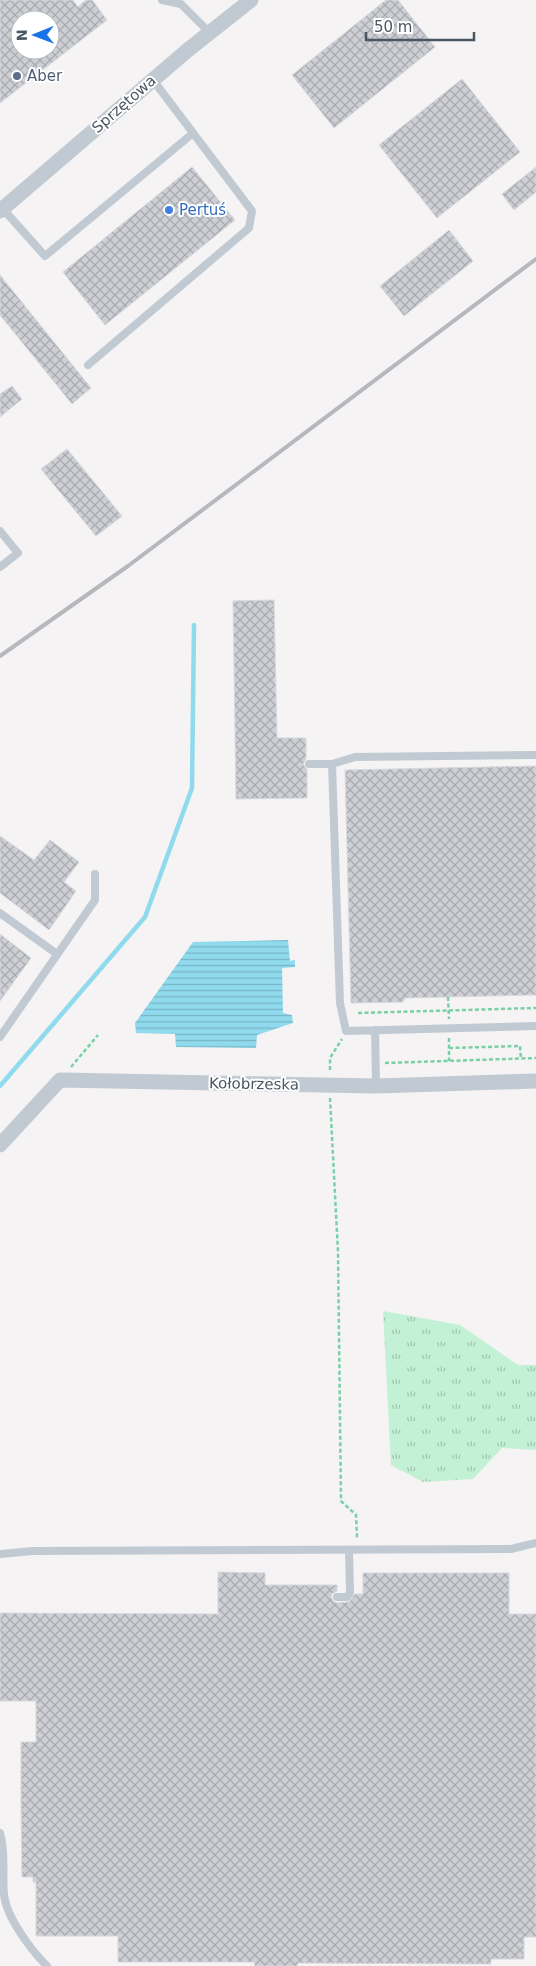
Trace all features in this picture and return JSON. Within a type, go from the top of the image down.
[{"type":"street","name":"Sprzętowa","points":[[1,210],[153,80],[251,0]]},
{"type":"street","name":"Kołobrzeska","points":[[60,1080],[376,1086],[536,1081]]},
{"type":"street","points":[[0,1144],[60,1080]]},
{"type":"lane","points":[[162,0],[181,4],[210,33]]},
{"type":"lane","points":[[88,365],[249,228],[252,211],[153,80]]},
{"type":"lane","points":[[1,210],[45,256],[192,134]]},
{"type":"lane","points":[[0,531],[18,553],[0,567]]},
{"type":"lane","points":[[310,764],[332,764],[354,757],[536,755]]},
{"type":"lane","points":[[332,764],[340,1003],[346,1031],[536,1026]]},
{"type":"lane","points":[[0,1036],[95,900],[95,874]]},
{"type":"lane","points":[[0,913],[57,954]]},
{"type":"lane","points":[[375,1030],[376,1086]]},
{"type":"lane","points":[[0,1554],[33,1551],[511,1549],[536,1543]]},
{"type":"lane","points":[[337,1597],[347,1597],[350,1593],[353,1550]]},
{"type":"lane","points":[[0,1833],[4,1860],[4,1896],[9,1915],[38,1958],[47,1966]]},
{"type":"path","points":[[448,997],[449,1023]]},
{"type":"path","points":[[358,1013],[536,1008]]},
{"type":"path","points":[[60,1080],[98,1035]]},
{"type":"path","points":[[449,1036],[449,1061]]},
{"type":"path","points":[[342,1038],[330,1058],[330,1085],[338,1252],[341,1501],[356,1515],[353,1550]]},
{"type":"path","points":[[449,1048],[520,1046],[521,1059]]},
{"type":"path","points":[[381,1063],[536,1058]]},
{"type":"green space","points":[[383,1311],[460,1325],[518,1365],[536,1365],[536,1450],[502,1448],[473,1479],[423,1482],[391,1465]]},
{"type":"water","points":[[288,940],[290,961],[295,960],[295,967],[282,968],[283,1013],[292,1015],[293,1023],[257,1035],[256,1048],[176,1047],[175,1034],[136,1033],[135,1023],[193,942]]},
{"type":"building","name":"Aber","points":[[0,0],[73,0],[78,7],[86,0],[92,0],[107,20],[60,56],[60,10],[10,10],[10,60],[55,60],[0,103]]},
{"type":"building","points":[[386,0],[398,0],[435,47],[334,128],[292,75]]},
{"type":"building","points":[[462,79],[520,152],[437,218],[379,145]]},
{"type":"building","points":[[192,167],[235,220],[105,325],[63,272]]},
{"type":"building","points":[[536,167],[536,192],[514,210],[502,194]]},
{"type":"building","points":[[449,230],[473,261],[404,316],[380,286]]},
{"type":"building","points":[[0,275],[91,388],[72,404],[0,315]]},
{"type":"building","points":[[12,386],[22,399],[0,417],[0,394]]},
{"type":"building","points":[[67,449],[122,516],[96,536],[41,469]]},
{"type":"building","points":[[274,600],[277,738],[306,738],[306,759],[303,764],[307,769],[307,798],[236,799],[233,601]]},
{"type":"building","points":[[536,766],[536,995],[405,998],[403,1002],[351,1003],[345,770]]},
{"type":"building","points":[[0,836],[34,860],[50,840],[79,862],[64,882],[76,891],[49,930],[0,893]]},
{"type":"building","points":[[0,934],[31,958],[0,1001]]},
{"type":"building","points":[[218,1572],[265,1573],[265,1585],[337,1585],[337,1591],[331,1597],[337,1603],[349,1602],[355,1594],[363,1594],[363,1573],[509,1573],[509,1614],[536,1614],[536,1937],[524,1937],[524,1959],[491,1959],[491,1964],[298,1963],[297,1966],[255,1966],[254,1962],[118,1962],[118,1936],[36,1936],[36,1882],[33,1882],[33,1877],[22,1877],[21,1742],[36,1742],[36,1701],[0,1701],[0,1613],[218,1614]]},
{"type":"waterway","points":[[0,1086],[145,917],[192,788],[194,625]]},
{"type":"railway","points":[[0,656],[128,566],[536,259]]},
{"type":"place","name":"Aber","points":[[17,76]]},
{"type":"place","name":"Pertuś","points":[[169,210]]}]
